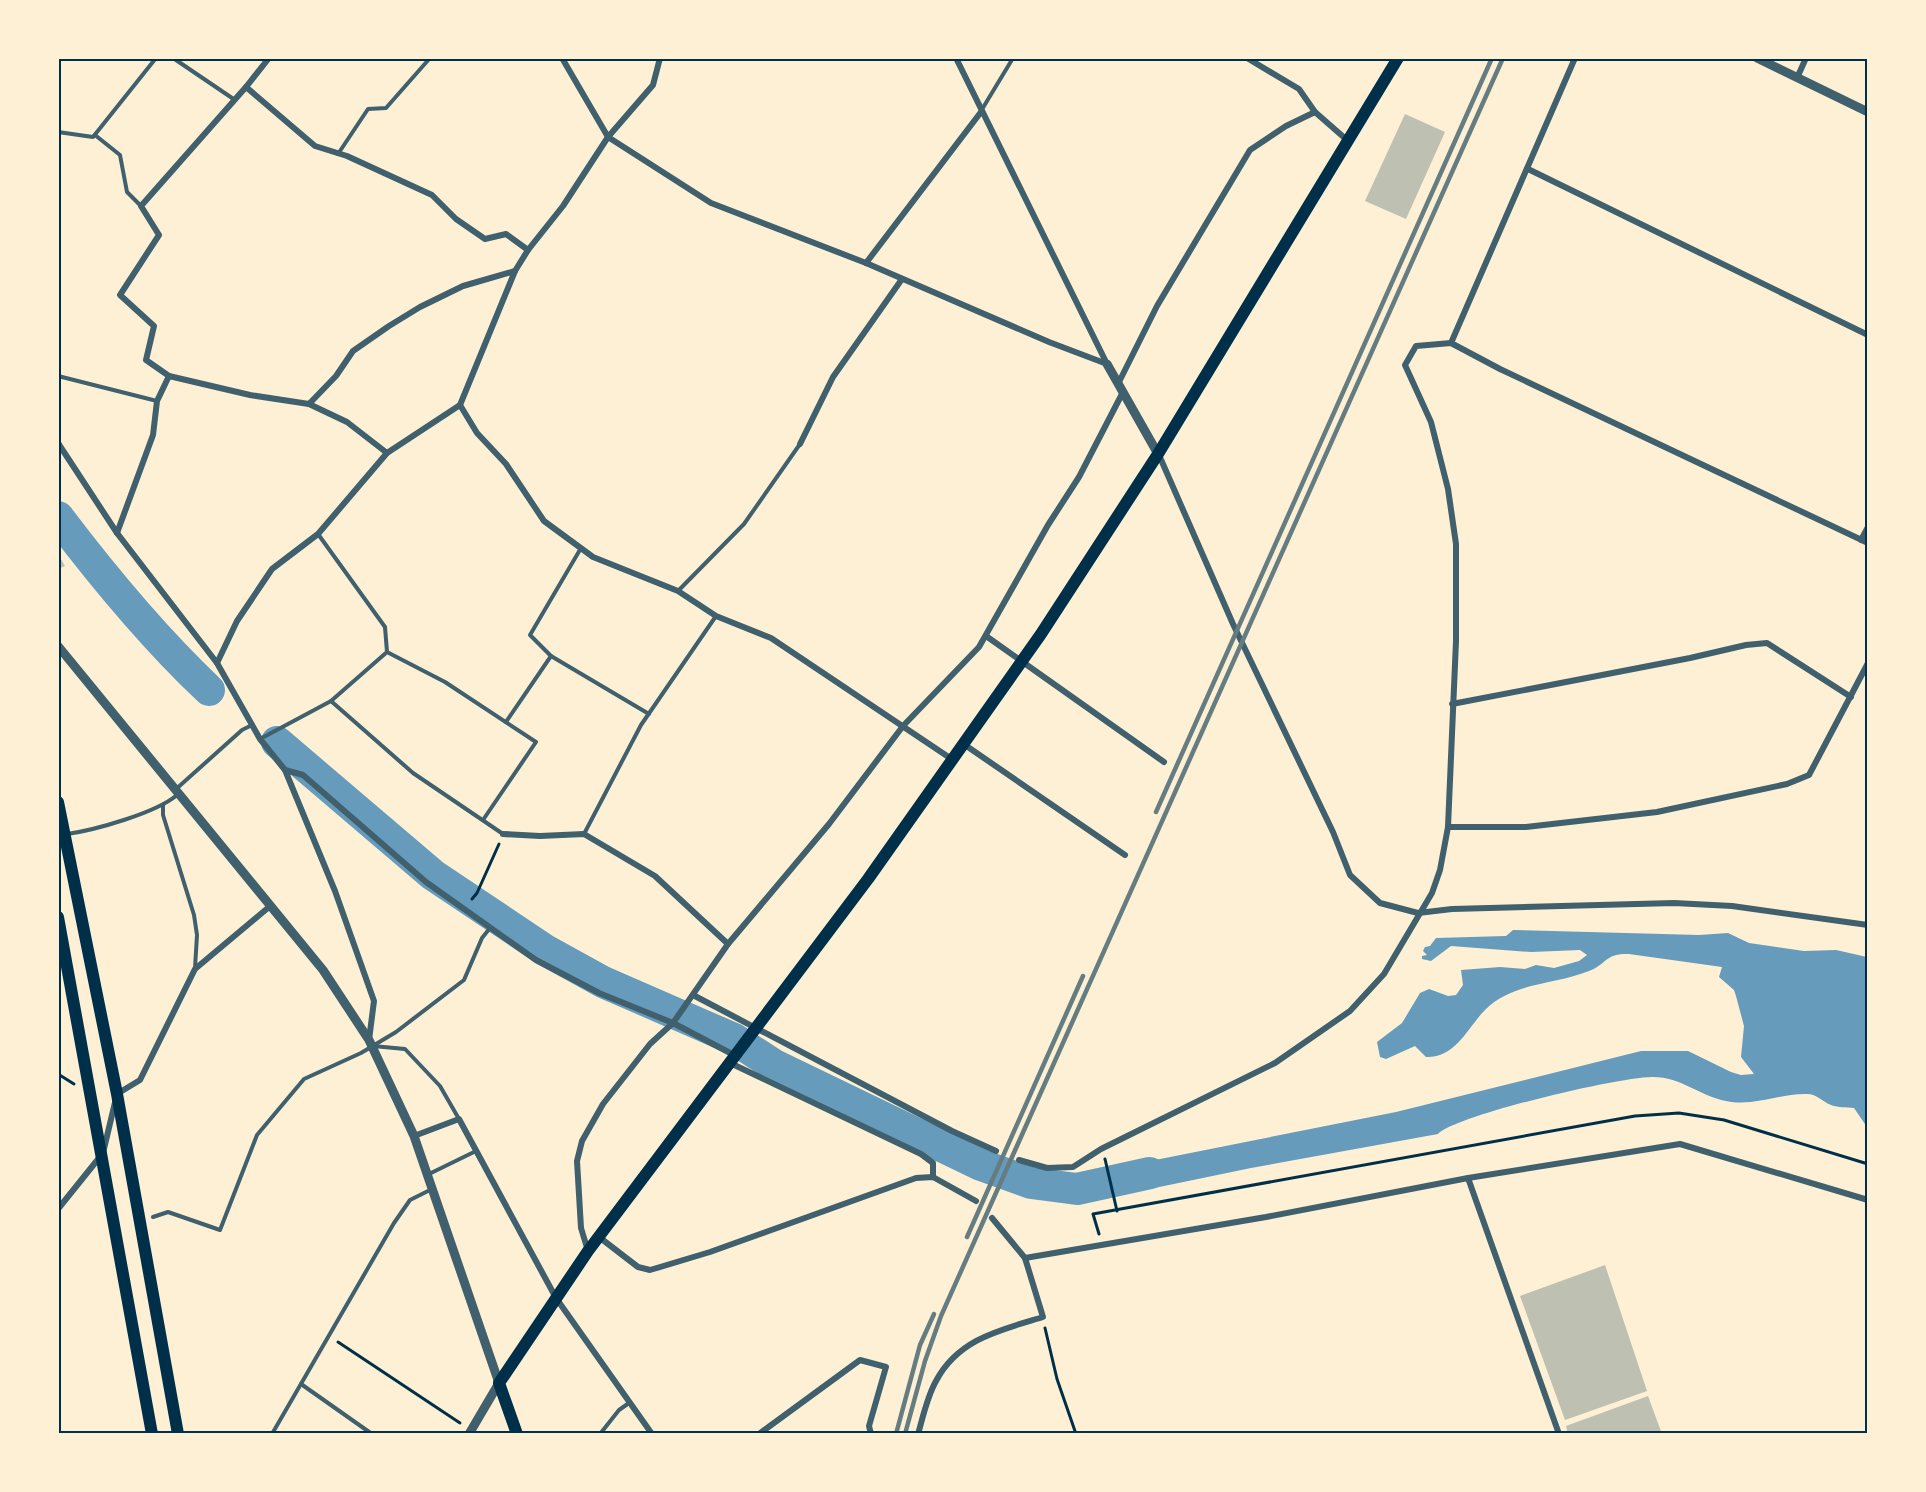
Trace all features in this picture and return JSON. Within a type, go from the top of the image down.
[{"type":"main road","points":[[517,1434],[499,1383],[598,1237],[954,761],[1023,661],[1158,454],[1398,58]]},
{"type":"main road","points":[[58,802],[117,1094],[178,1434]]},
{"type":"main road","points":[[58,917],[103,1153],[152,1434]]},
{"type":"street","points":[[269,58],[141,206],[159,235],[120,296],[154,326],[147,360],[169,376],[250,395],[309,404],[347,422],[387,453]]},
{"type":"street","points":[[562,58],[608,136],[711,203],[866,262],[1107,364]]},
{"type":"street","points":[[217,663],[237,621],[272,569],[318,534],[387,453],[460,405],[515,271],[528,249],[562,206],[608,136],[653,85],[660,58]]},
{"type":"street","points":[[956,58],[1107,364],[1158,454],[1233,624],[1333,832],[1350,874],[1380,903],[1418,913],[1452,909],[1674,903],[1732,906],[1868,925]]},
{"type":"street","points":[[1247,58],[1299,89],[1315,112],[1347,140]]},
{"type":"street","points":[[1451,343],[1575,58]]},
{"type":"street","points":[[1757,58],[1868,112]]},
{"type":"street","points":[[1797,78],[1806,58]]},
{"type":"street","points":[[246,87],[315,146],[432,195],[456,219],[485,239],[506,234],[528,249]]},
{"type":"street","points":[[866,262],[981,112]]},
{"type":"street","points":[[588,1251],[581,1228],[577,1161],[582,1141],[603,1104],[650,1044],[673,1023],[728,944],[829,824],[903,726],[979,647],[1048,525],[1079,477],[1157,306],[1250,150],[1286,126],[1315,112]]},
{"type":"street","points":[[1528,169],[1868,335]]},
{"type":"street","points":[[309,404],[336,375],[353,351],[389,326],[420,307],[463,286],[515,271]]},
{"type":"street","points":[[800,444],[833,377],[902,279]]},
{"type":"street","points":[[1019,1160],[1047,1168],[1073,1167],[1101,1149],[1275,1063],[1350,1011],[1384,974],[1418,913],[1432,893],[1440,870],[1448,826],[1456,641],[1456,544],[1448,489],[1431,422],[1405,365],[1416,346],[1451,343],[1500,369],[1864,542],[1868,527]]},
{"type":"street","points":[[117,533],[153,435],[157,401],[169,376]]},
{"type":"street","points":[[460,405],[477,433],[506,464],[544,521],[593,557],[678,591],[716,616],[771,638],[954,761]]},
{"type":"street","points":[[58,443],[117,533],[217,663],[260,739],[285,770],[335,891],[374,1001],[370,1043]]},
{"type":"street","points":[[986,636],[1164,762]]},
{"type":"street","points":[[1452,704],[1746,645],[1767,643],[1851,697]]},
{"type":"street","points":[[58,646],[269,907],[323,970],[370,1043],[414,1136],[499,1383],[470,1432]]},
{"type":"street","points":[[1448,826],[1526,827],[1657,812],[1787,784],[1809,775],[1868,663]]},
{"type":"street","points":[[965,745],[1125,855]]},
{"type":"street","points":[[285,770],[303,775],[426,882],[536,960],[578,982],[673,1023],[731,1059],[921,1154],[933,1163],[933,1177]]},
{"type":"street","points":[[503,834],[540,836],[584,834],[655,876],[728,944]]},
{"type":"street","points":[[58,1209],[103,1153],[117,1094],[140,1080],[195,969],[269,907]]},
{"type":"street","points":[[691,998],[952,1131],[996,1151]]},
{"type":"street","points":[[414,1136],[459,1119],[556,1298],[652,1434]]},
{"type":"street","points":[[1025,1258],[1266,1217],[1468,1178],[1680,1143],[1868,1200]]},
{"type":"street","points":[[598,1237],[638,1268],[650,1270],[710,1252],[916,1178],[933,1177],[976,1201]]},
{"type":"street","points":[[1468,1178],[1559,1434]]},
{"type":"street","points":[[918,1434],[935,1382],[956,1352],[986,1334],[1043,1317],[1025,1258],[992,1218]]},
{"type":"street","points":[[759,1434],[860,1360],[886,1367],[869,1426],[871,1434]]},
{"type":"lane","points":[[95,135],[156,58]]},
{"type":"lane","points":[[172,58],[235,100]]},
{"type":"lane","points":[[338,154],[368,108],[386,108],[430,58]]},
{"type":"lane","points":[[981,112],[1013,58]]},
{"type":"lane","points":[[58,132],[72,135],[95,135],[120,155],[126,192],[141,206]]},
{"type":"lane","points":[[58,376],[157,401]]},
{"type":"lane","points":[[678,591],[744,524],[800,444]]},
{"type":"lane","points":[[318,534],[385,627],[387,652]]},
{"type":"lane","points":[[581,548],[530,635],[551,656],[649,714]]},
{"type":"lane","points":[[584,834],[649,714],[716,616]]},
{"type":"lane","points":[[260,739],[331,701],[387,652]]},
{"type":"lane","points":[[387,652],[445,682],[536,742],[483,820]]},
{"type":"lane","points":[[506,722],[551,656]]},
{"type":"lane","points":[[331,701],[413,773],[503,834]]},
{"type":"lane","points":[[66,834],[84,832],[163,805],[242,730],[252,725]]},
{"type":"lane","points":[[163,805],[163,815],[194,915],[197,935],[195,969]]},
{"type":"lane","points":[[153,1217],[168,1212],[220,1230],[257,1136],[297,1086],[314,1072],[396,1032],[464,980],[482,938],[490,928]]},
{"type":"lane","points":[[370,1043],[405,1049],[440,1086],[459,1119]]},
{"type":"lane","points":[[427,1175],[439,1172],[476,1151]]},
{"type":"lane","points":[[272,1434],[410,1200],[432,1190]]},
{"type":"lane","points":[[301,1384],[372,1434]]},
{"type":"lane","points":[[600,1434],[619,1410],[629,1403]]},
{"type":"path","points":[[477,893],[503,834]]},
{"type":"path","points":[[58,1074],[72,1085],[77,1083]]},
{"type":"path","points":[[1102,1244],[1093,1214],[1635,1116],[1679,1113],[1724,1120],[1868,1164]]},
{"type":"path","points":[[1101,1149],[1107,1163],[1117,1211]]},
{"type":"path","points":[[1043,1317],[1058,1379],[1076,1434]]},
{"type":"path","points":[[328,1336],[470,1432]]},
{"type":"water","points":[[1513,930],[1699,935],[1728,933],[1749,943],[1804,951],[1836,950],[1867,957],[1867,1127],[1854,1108],[1834,1106],[1811,1094],[1736,1102],[1717,1099],[1673,1080],[1653,1077],[1636,1078],[1506,1107],[1451,1126],[1438,1134],[1251,1168],[1111,1197],[1105,1170],[1396,1112],[1641,1051],[1688,1051],[1731,1072],[1741,1075],[1754,1074],[1741,1057],[1744,1026],[1734,990],[1719,977],[1722,967],[1629,954],[1615,955],[1595,968],[1576,976],[1534,985],[1508,994],[1485,1010],[1453,1047],[1436,1056],[1426,1057],[1415,1046],[1386,1059],[1380,1057],[1377,1042],[1402,1023],[1420,993],[1429,989],[1448,996],[1456,995],[1463,985],[1461,970],[1500,967],[1525,969],[1536,965],[1554,968],[1579,961],[1587,955],[1580,950],[1531,952],[1451,946],[1431,961],[1422,959],[1422,956],[1427,955],[1423,951],[1425,947],[1430,946],[1436,938],[1506,936]]},
{"type":"building","points":[[1405,114],[1445,132],[1406,219],[1365,201]]},
{"type":"building","points":[[58,554],[65,566],[58,569]]},
{"type":"building","points":[[1605,1265],[1647,1391],[1565,1420],[1520,1296]]},
{"type":"building","points":[[1648,1396],[1662,1434],[1568,1434],[1566,1426]]},
{"type":"waterway","points":[[58,517],[130,607],[209,690]]},
{"type":"waterway","points":[[277,742],[433,875],[545,950],[603,982],[734,1039],[774,1065],[981,1165],[1031,1183],[1077,1189],[1150,1173]]},
{"type":"railway","points":[[1156,812],[1492,58]]},
{"type":"railway","points":[[905,1434],[925,1361],[941,1316],[1503,58]]},
{"type":"railway","points":[[967,1237],[1083,976]]},
{"type":"railway","points":[[896,1434],[920,1345],[934,1314]]}]
